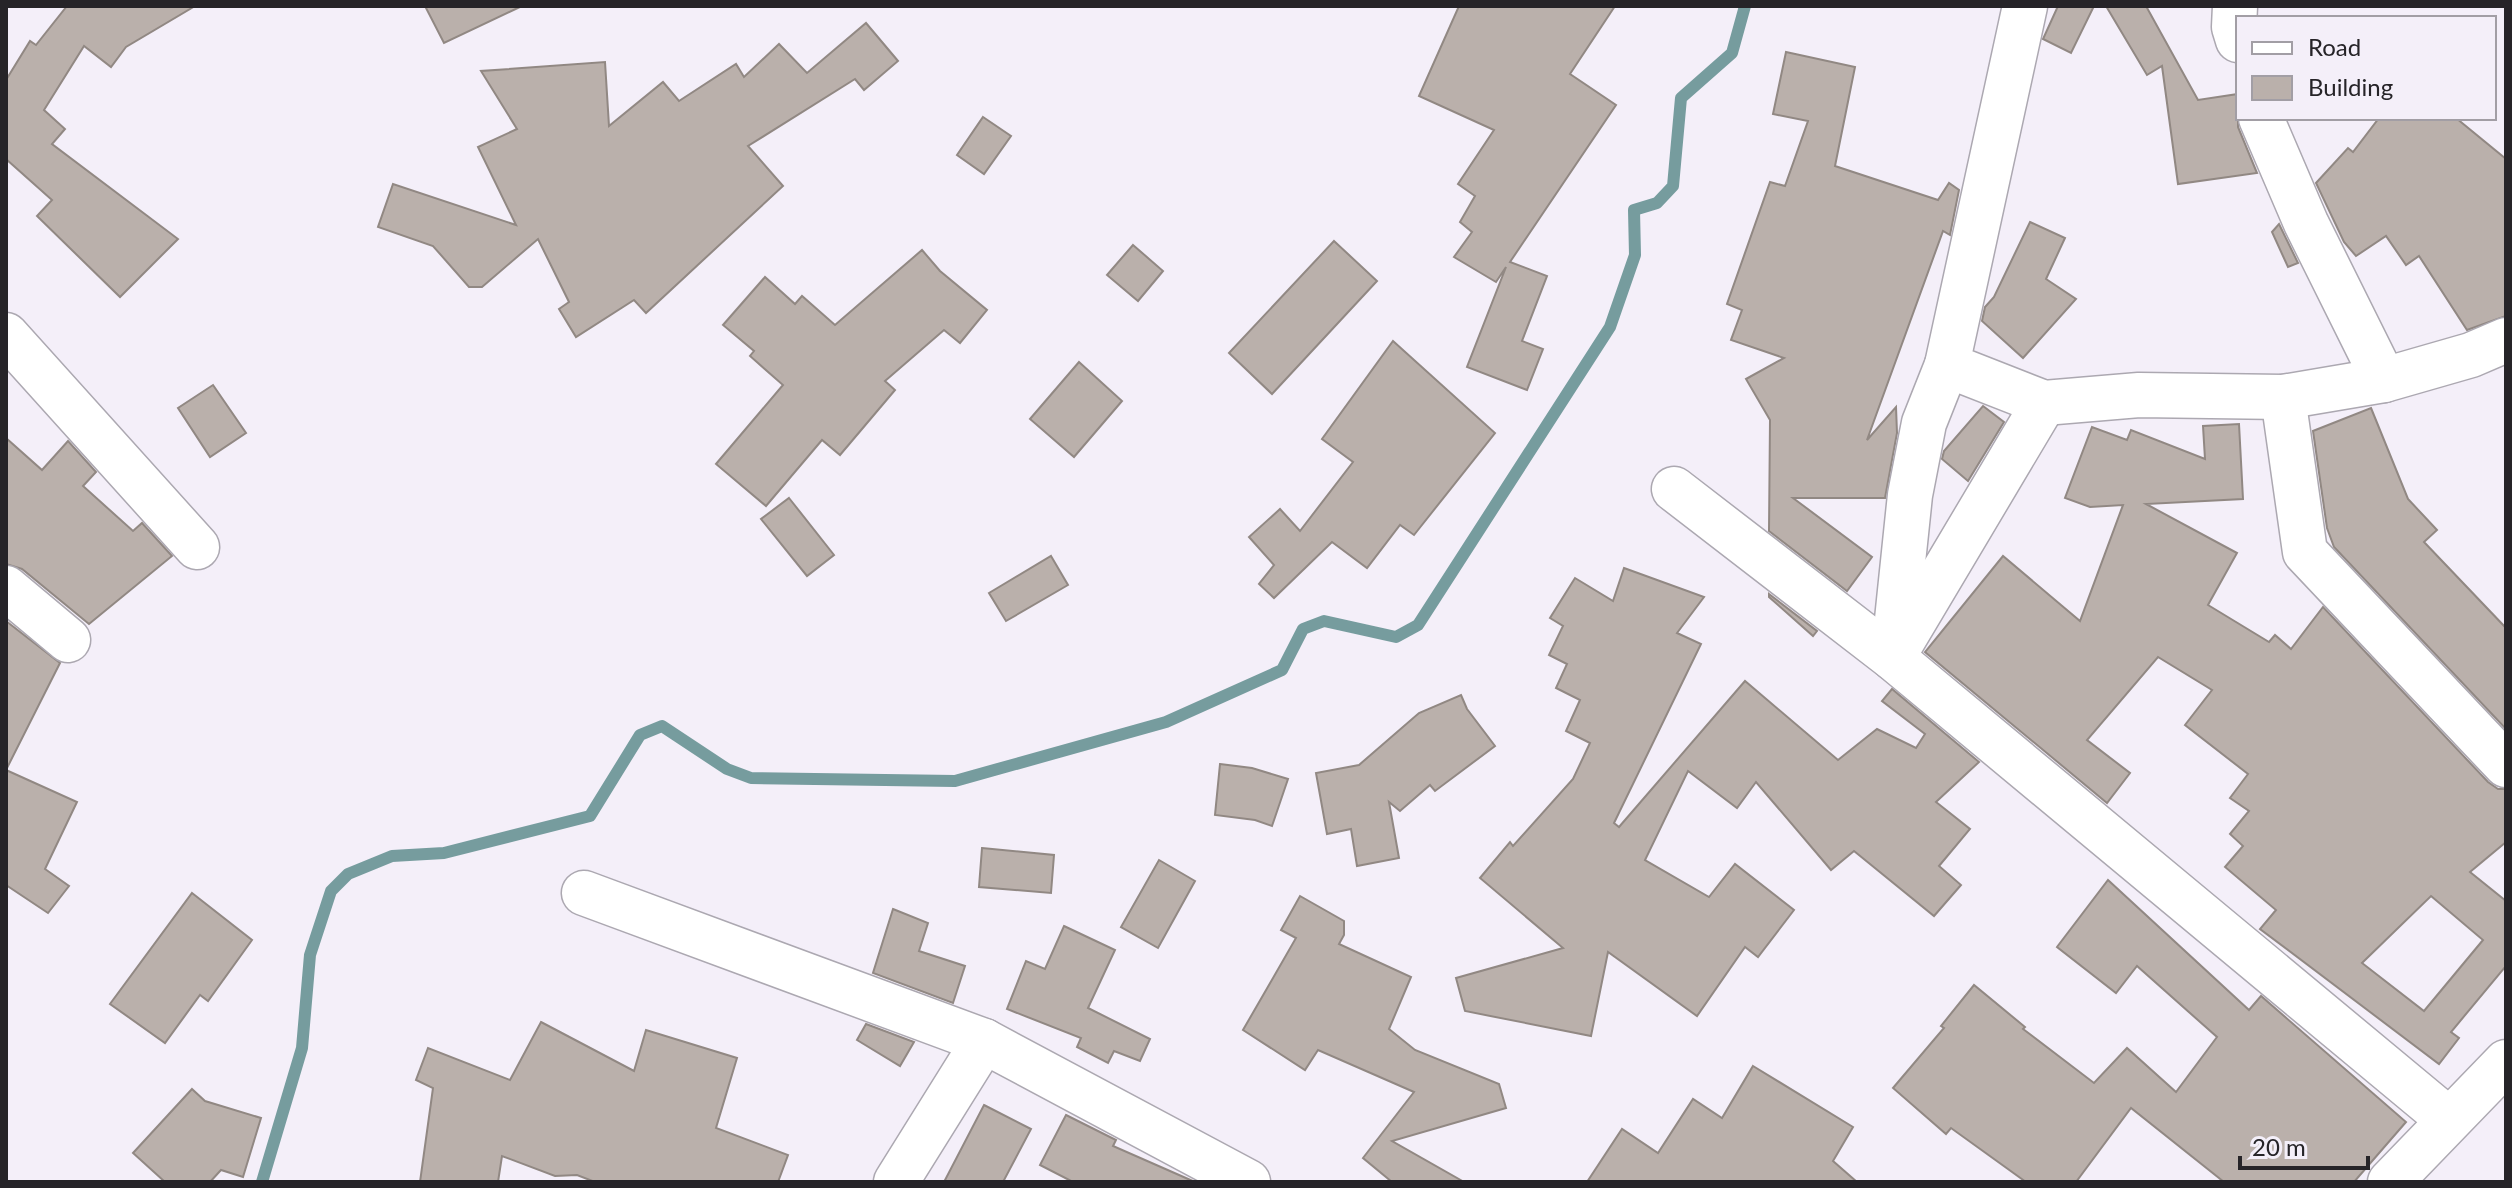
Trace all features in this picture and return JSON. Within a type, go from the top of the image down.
[{"type":"street","points":[[1893,658],[1910,495],[1924,423],[1947,365],[2025,6]]},
{"type":"street","points":[[2235,6],[2236,34]]},
{"type":"street","points":[[2262,120],[2306,223],[2384,380]]},
{"type":"street","points":[[6,335],[197,547]]},
{"type":"street","points":[[1947,365],[2044,403],[2139,395],[2283,397],[2384,380],[2471,355],[2506,340]]},
{"type":"street","points":[[2283,397],[2305,552],[2506,765]]},
{"type":"street","points":[[1893,658],[2044,403]]},
{"type":"street","points":[[1674,489],[1893,658],[2449,1120]]},
{"type":"street","points":[[6,588],[68,640]]},
{"type":"street","points":[[584,893],[984,1041],[1248,1182]]},
{"type":"street","points":[[896,1182],[984,1041]]},
{"type":"street","points":[[2390,1182],[2506,1062]]},
{"type":"building","points":[[67,6],[195,6],[126,47],[111,67],[84,46],[44,110],[65,129],[52,144],[178,239],[120,297],[37,216],[52,200],[6,159],[6,80],[30,41],[36,45]]},
{"type":"building","points":[[425,6],[522,6],[444,43]]},
{"type":"building","points":[[1459,6],[1615,6],[1570,74],[1616,105],[1510,262],[1547,276],[1522,341],[1543,349],[1527,390],[1467,367],[1506,267],[1496,282],[1454,257],[1472,232],[1460,222],[1475,196],[1458,184],[1494,130],[1419,96]]},
{"type":"building","points":[[2058,6],[2094,6],[2071,53],[2043,39]]},
{"type":"building","points":[[2106,6],[2146,6],[2198,100],[2236,94],[2236,120],[2257,173],[2178,184],[2162,66],[2147,75]]},
{"type":"building","points":[[866,23],[898,61],[864,90],[855,79],[748,146],[783,186],[646,313],[634,300],[576,337],[559,309],[569,302],[538,239],[482,287],[469,287],[433,246],[378,227],[393,184],[516,225],[478,147],[517,129],[481,71],[605,62],[609,126],[663,82],[679,101],[736,64],[744,77],[779,44],[807,73]]},
{"type":"building","points":[[1786,52],[1855,67],[1835,166],[1938,200],[1949,183],[1959,190],[1950,235],[1943,231],[1867,440],[1896,407],[1897,433],[1885,498],[1793,498],[1872,557],[1847,591],[1769,531],[1770,420],[1746,379],[1784,358],[1731,340],[1742,310],[1727,304],[1770,182],[1785,186],[1808,121],[1773,114]]},
{"type":"building","points":[[983,117],[1011,136],[984,174],[957,155]]},
{"type":"building","points":[[2377,120],[2458,120],[2506,159],[2506,316],[2467,330],[2419,256],[2406,265],[2386,236],[2356,256],[2344,242],[2316,183],[2348,148],[2353,152]]},
{"type":"building","points":[[2030,222],[2065,238],[2046,279],[2076,299],[2023,358],[1982,321],[1985,307],[1994,297]]},
{"type":"building","points":[[2279,224],[2298,263],[2288,267],[2272,232]]},
{"type":"building","points":[[1334,241],[1377,281],[1272,394],[1229,353]]},
{"type":"building","points":[[1133,245],[1163,271],[1138,301],[1107,275]]},
{"type":"building","points":[[922,250],[940,271],[987,310],[960,343],[944,330],[885,381],[895,390],[840,455],[822,440],[766,506],[716,464],[783,385],[750,356],[754,351],[723,325],[765,277],[795,304],[802,296],[835,325]]},
{"type":"building","points":[[1393,341],[1495,433],[1414,535],[1400,525],[1367,568],[1332,542],[1274,598],[1259,584],[1274,565],[1249,537],[1280,509],[1300,531],[1353,462],[1322,439]]},
{"type":"building","points":[[1079,362],[1122,401],[1074,457],[1030,419]]},
{"type":"building","points":[[213,385],[246,433],[210,457],[178,408]]},
{"type":"building","points":[[1983,406],[2004,422],[1968,481],[1942,459],[1944,451]]},
{"type":"building","points":[[2371,408],[2408,499],[2437,530],[2424,542],[2506,628],[2506,729],[2334,547],[2327,528],[2313,431]]},
{"type":"building","points":[[2239,424],[2243,499],[2146,504],[2237,553],[2208,605],[2269,642],[2275,635],[2291,649],[2323,607],[2488,782],[2498,789],[2506,789],[2506,842],[2470,872],[2506,901],[2506,966],[2451,1032],[2459,1038],[2439,1064],[2260,929],[2276,910],[2225,867],[2243,846],[2230,834],[2249,811],[2230,798],[2248,774],[2185,725],[2212,690],[2158,657],[2087,740],[2130,773],[2107,803],[1925,652],[2003,556],[2080,621],[2123,505],[2090,507],[2065,498],[2092,427],[2127,440],[2131,430],[2205,459],[2203,426]],"holes":[[[2431,896],[2483,940],[2424,1011],[2362,963]]]},
{"type":"building","points":[[6,438],[42,470],[68,441],[96,472],[83,486],[133,531],[142,523],[172,556],[89,624],[22,569],[6,564]]},
{"type":"building","points":[[789,498],[834,555],[807,576],[761,519]]},
{"type":"building","points":[[1051,556],[1068,585],[1006,621],[989,593]]},
{"type":"building","points":[[1624,568],[1704,597],[1677,633],[1701,644],[1614,823],[1619,827],[1745,681],[1838,760],[1877,729],[1916,748],[1925,734],[1882,701],[1892,689],[1979,762],[1936,802],[1970,829],[1939,866],[1961,885],[1934,916],[1854,851],[1831,870],[1756,782],[1737,808],[1688,771],[1645,860],[1709,897],[1735,864],[1794,910],[1758,957],[1745,947],[1697,1016],[1608,952],[1591,1036],[1465,1011],[1456,978],[1563,948],[1480,878],[1510,842],[1513,846],[1573,779],[1590,743],[1566,731],[1580,700],[1556,688],[1567,664],[1549,655],[1563,626],[1550,618],[1575,578],[1613,601]]},
{"type":"building","points":[[1769,594],[1817,631],[1813,636],[1769,597]]},
{"type":"building","points":[[6,621],[60,663],[6,770]]},
{"type":"building","points":[[1461,695],[1467,709],[1495,746],[1435,791],[1430,785],[1400,811],[1389,802],[1399,858],[1357,866],[1351,829],[1327,834],[1316,773],[1359,765],[1419,713]]},
{"type":"building","points":[[1220,764],[1252,768],[1288,779],[1272,826],[1255,820],[1215,815]]},
{"type":"building","points":[[6,770],[77,802],[45,869],[69,886],[48,913],[6,885]]},
{"type":"building","points":[[982,848],[1054,855],[1051,893],[979,887]]},
{"type":"building","points":[[1159,860],[1195,881],[1158,948],[1121,927]]},
{"type":"building","points":[[2108,880],[2249,1010],[2261,996],[2406,1122],[2354,1182],[2224,1182],[2131,1108],[2076,1182],[2026,1182],[1951,1128],[1946,1134],[1893,1088],[1944,1028],[1941,1026],[1974,985],[2025,1027],[2023,1029],[2094,1083],[2127,1048],[2176,1092],[2217,1037],[2137,966],[2116,993],[2057,947]]},
{"type":"building","points":[[192,893],[252,940],[208,1001],[200,995],[165,1043],[110,1004]]},
{"type":"building","points":[[1300,896],[1344,921],[1344,935],[1339,944],[1411,977],[1389,1029],[1415,1050],[1499,1084],[1506,1108],[1392,1141],[1464,1182],[1392,1182],[1363,1158],[1414,1092],[1318,1050],[1305,1070],[1243,1030],[1296,938],[1281,930]]},
{"type":"building","points":[[893,909],[928,923],[919,951],[965,966],[953,1003],[873,973]]},
{"type":"building","points":[[1064,926],[1115,950],[1088,1008],[1150,1039],[1140,1061],[1114,1051],[1108,1063],[1077,1047],[1081,1038],[1007,1009],[1026,961],[1045,969]]},
{"type":"building","points":[[541,1022],[634,1071],[646,1030],[737,1058],[716,1128],[788,1155],[778,1182],[595,1182],[577,1175],[555,1176],[502,1156],[498,1182],[420,1182],[433,1088],[416,1080],[428,1048],[510,1080]]},
{"type":"building","points":[[866,1024],[914,1042],[900,1066],[857,1040]]},
{"type":"building","points":[[1753,1066],[1853,1127],[1833,1161],[1857,1182],[1587,1182],[1622,1129],[1658,1153],[1693,1099],[1722,1118]]},
{"type":"building","points":[[192,1089],[205,1101],[261,1118],[243,1177],[221,1170],[210,1182],[165,1182],[133,1153]]},
{"type":"building","points":[[984,1105],[1031,1129],[1003,1182],[944,1182]]},
{"type":"building","points":[[1066,1115],[1116,1140],[1113,1146],[1195,1182],[1073,1182],[1040,1165]]},
{"type":"waterway","points":[[262,1182],[302,1048],[310,955],[331,891],[348,874],[392,856],[444,853],[590,816],[640,735],[662,726],[727,769],[751,778],[955,781],[1166,722],[1282,670],[1303,629],[1324,621],[1396,637],[1418,625],[1610,327],[1635,255],[1634,210],[1657,203],[1673,186],[1681,98],[1732,53],[1745,6]]}]
